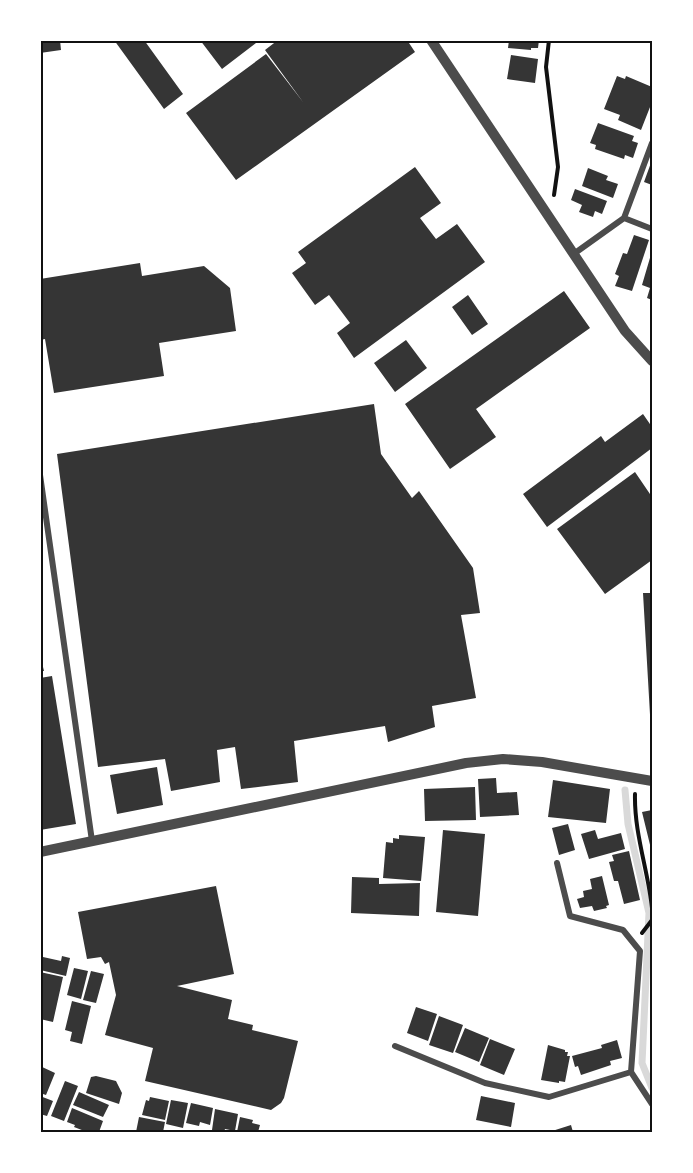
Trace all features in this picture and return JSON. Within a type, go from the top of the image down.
[{"type":"street","points":[[431,40],[625,331],[652,362]]},
{"type":"street","points":[[575,253],[624,218],[652,143]]},
{"type":"street","points":[[624,218],[652,229]]},
{"type":"street","points":[[40,475],[92,841]]},
{"type":"street","points":[[40,852],[466,764],[503,759],[542,762],[652,781]]},
{"type":"street","points":[[557,863],[570,916],[623,930],[640,951],[631,1072],[652,1104]]},
{"type":"street","points":[[395,1046],[485,1083],[549,1097],[631,1072]]},
{"type":"path","points":[[549,40],[546,67],[558,168]]},
{"type":"path","points":[[636,778],[635,808],[638,837],[650,887],[652,908]]},
{"type":"building","points":[[40,40],[60,40],[61,50],[40,53]]},
{"type":"building","points":[[114,40],[144,40],[183,94],[164,109]]},
{"type":"building","points":[[200,40],[260,40],[222,69]]},
{"type":"building","points":[[278,40],[407,40],[415,52],[236,180],[186,113],[266,54],[303,102],[265,50]]},
{"type":"building","points":[[509,40],[539,40],[538,48],[531,48],[531,50],[508,48]]},
{"type":"building","points":[[511,55],[538,59],[535,83],[507,79]]},
{"type":"building","points":[[617,76],[625,79],[626,76],[652,87],[652,102],[641,130],[618,120],[620,115],[604,109]]},
{"type":"building","points":[[598,123],[634,136],[632,141],[638,143],[633,158],[625,155],[624,159],[595,149],[596,145],[590,143]]},
{"type":"building","points":[[652,160],[652,185],[644,182]]},
{"type":"building","points":[[415,167],[441,203],[420,218],[436,239],[457,224],[485,262],[354,358],[337,333],[350,323],[329,295],[315,305],[292,273],[306,263],[298,252]]},
{"type":"building","points":[[588,168],[608,176],[606,180],[618,184],[613,198],[582,186]]},
{"type":"building","points":[[575,189],[607,201],[602,214],[595,211],[593,217],[579,212],[582,205],[571,200]]},
{"type":"building","points":[[634,235],[649,240],[632,291],[615,286],[619,276],[615,274],[623,253],[627,254]]},
{"type":"building","points":[[652,251],[652,300],[647,298],[650,288],[642,285]]},
{"type":"building","points":[[140,263],[142,276],[204,266],[230,288],[236,331],[159,343],[164,376],[54,393],[45,339],[40,340],[40,279]]},
{"type":"building","points":[[564,291],[590,328],[476,409],[496,437],[450,469],[405,404]]},
{"type":"building","points":[[468,295],[488,324],[472,335],[452,307]]},
{"type":"building","points":[[406,340],[427,368],[395,392],[374,363]]},
{"type":"building","points":[[374,404],[381,454],[412,498],[419,491],[473,568],[480,613],[461,615],[476,698],[432,706],[435,727],[388,742],[385,726],[294,741],[298,782],[241,789],[235,747],[217,750],[220,782],[171,791],[165,759],[98,767],[57,454]]},
{"type":"building","points":[[643,414],[652,427],[652,448],[547,527],[523,494],[601,436],[605,442]]},
{"type":"building","points":[[635,472],[652,497],[652,560],[605,594],[557,529]]},
{"type":"building","points":[[643,593],[652,593],[652,732],[651,732]]},
{"type":"building","points":[[40,655],[44,671],[40,671]]},
{"type":"building","points":[[52,676],[76,824],[40,830],[40,678]]},
{"type":"building","points":[[157,767],[163,805],[117,814],[110,775]]},
{"type":"building","points":[[496,778],[497,793],[517,792],[519,815],[480,817],[478,779]]},
{"type":"building","points":[[553,780],[610,789],[606,823],[548,817]]},
{"type":"building","points":[[475,787],[476,820],[425,821],[424,789]]},
{"type":"building","points":[[652,810],[652,853],[642,812]]},
{"type":"building","points":[[568,824],[575,850],[559,855],[552,828]]},
{"type":"building","points":[[443,830],[485,834],[478,916],[436,912]]},
{"type":"building","points":[[595,830],[598,839],[621,833],[625,849],[589,859],[581,834]]},
{"type":"building","points":[[399,835],[425,837],[421,881],[383,878],[386,842],[393,843],[393,838],[399,839]]},
{"type":"building","points":[[629,851],[640,900],[624,904],[618,881],[614,881],[609,862],[614,861],[612,855]]},
{"type":"building","points":[[602,876],[609,905],[606,906],[607,908],[594,911],[592,906],[580,908],[577,899],[584,897],[583,891],[592,889],[590,879]]},
{"type":"building","points":[[352,877],[379,878],[379,884],[420,883],[419,916],[351,913]]},
{"type":"building","points":[[216,886],[234,974],[177,986],[232,1000],[228,1019],[253,1025],[252,1030],[298,1041],[284,1098],[271,1110],[145,1081],[153,1048],[105,1035],[116,995],[109,962],[105,964],[101,957],[87,959],[78,912]]},
{"type":"building","points":[[62,956],[70,958],[66,976],[40,970],[43,957],[61,961]]},
{"type":"building","points":[[74,968],[88,971],[81,999],[67,995]]},
{"type":"building","points":[[91,971],[104,974],[96,1003],[83,1000]]},
{"type":"building","points":[[40,972],[63,977],[53,1022],[40,1019]]},
{"type":"building","points":[[72,1001],[91,1006],[82,1044],[70,1041],[72,1032],[65,1030]]},
{"type":"building","points":[[416,1007],[437,1014],[428,1041],[407,1033]]},
{"type":"building","points":[[439,1016],[463,1025],[453,1053],[429,1045]]},
{"type":"building","points":[[465,1028],[489,1038],[479,1062],[455,1052]]},
{"type":"building","points":[[490,1039],[515,1049],[504,1075],[480,1065]]},
{"type":"building","points":[[617,1040],[622,1058],[610,1061],[611,1065],[581,1075],[578,1066],[575,1067],[572,1056],[602,1048],[601,1045]]},
{"type":"building","points":[[548,1045],[565,1050],[568,1052],[567,1056],[570,1056],[565,1082],[541,1080]]},
{"type":"building","points":[[40,1066],[55,1073],[46,1095],[40,1093]]},
{"type":"building","points":[[91,1077],[116,1081],[122,1093],[119,1104],[86,1093]]},
{"type":"building","points":[[65,1081],[78,1086],[64,1121],[51,1116]]},
{"type":"building","points":[[79,1092],[109,1105],[103,1117],[73,1105]]},
{"type":"building","points":[[40,1096],[53,1101],[47,1116],[40,1114]]},
{"type":"building","points":[[481,1096],[515,1103],[511,1127],[476,1120]]},
{"type":"building","points":[[150,1097],[169,1101],[165,1120],[142,1115],[146,1100],[149,1101]]},
{"type":"building","points":[[171,1100],[188,1103],[183,1128],[166,1124]]},
{"type":"building","points":[[191,1103],[213,1108],[210,1125],[200,1122],[199,1126],[186,1123]]},
{"type":"building","points":[[72,1108],[103,1121],[99,1132],[87,1132],[67,1122]]},
{"type":"building","points":[[215,1109],[238,1114],[235,1131],[212,1130]]},
{"type":"building","points":[[139,1117],[165,1122],[163,1132],[136,1132]]},
{"type":"building","points":[[240,1117],[253,1120],[252,1123],[260,1125],[258,1132],[237,1132]]},
{"type":"building","points":[[571,1125],[573,1132],[549,1132]]},
{"type":"waterway","points":[[625,790],[628,824],[649,913],[642,1063],[652,1088]]}]
